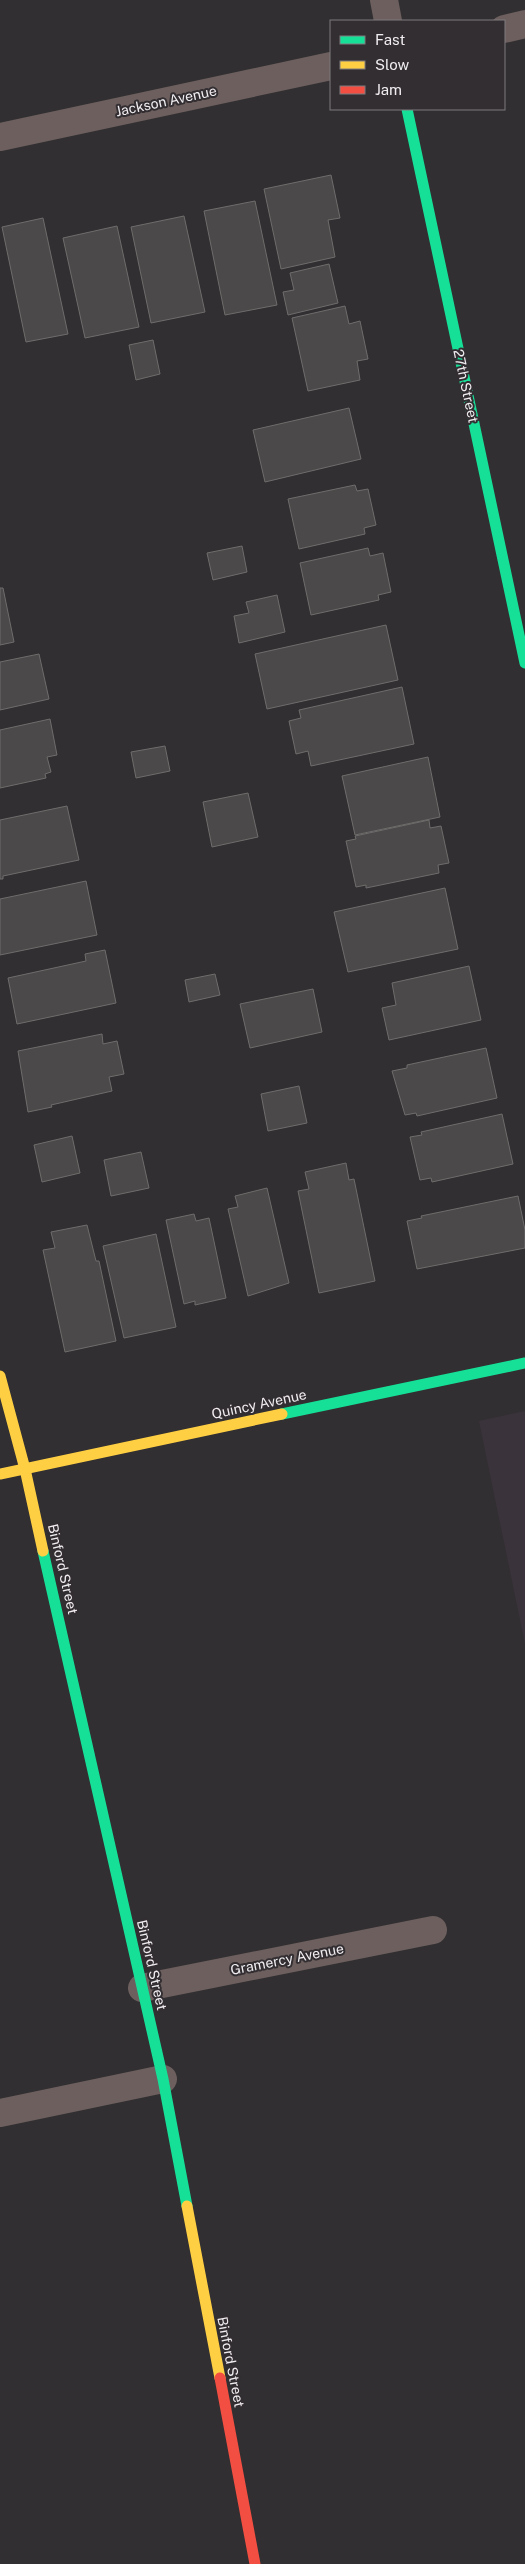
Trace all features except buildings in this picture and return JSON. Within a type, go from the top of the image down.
[{"type":"street","points":[[384,0],[388,20]]},
{"type":"street","points":[[505,29],[525,24]]},
{"type":"street","name":"Jackson Avenue","points":[[0,137],[330,66]]},
{"type":"street","name":"27th Street","points":[[407,110],[525,664]]},
{"type":"street","name":"Quincy Avenue","points":[[0,1474],[525,1363]]},
{"type":"street","name":"Binford Street","points":[[0,1376],[25,1469],[162,2079],[255,2564]]},
{"type":"street","name":"Gramercy Avenue","points":[[142,1988],[433,1930]]},
{"type":"street","points":[[0,2113],[162,2079]]},
{"type":"shaded area","points":[[525,1411],[525,1644],[479,1421]]},
{"type":"traffic: fast","points":[[407,110],[525,663]]},
{"type":"traffic: fast","points":[[282,1414],[525,1363]]},
{"type":"traffic: fast","points":[[43,1551],[163,2079],[187,2206]]},
{"type":"traffic: slow","points":[[0,1376],[25,1469],[43,1551]]},
{"type":"traffic: slow","points":[[0,1474],[282,1414]]},
{"type":"traffic: slow","points":[[187,2206],[220,2378]]},
{"type":"traffic: jam","points":[[220,2378],[255,2564]]}]
